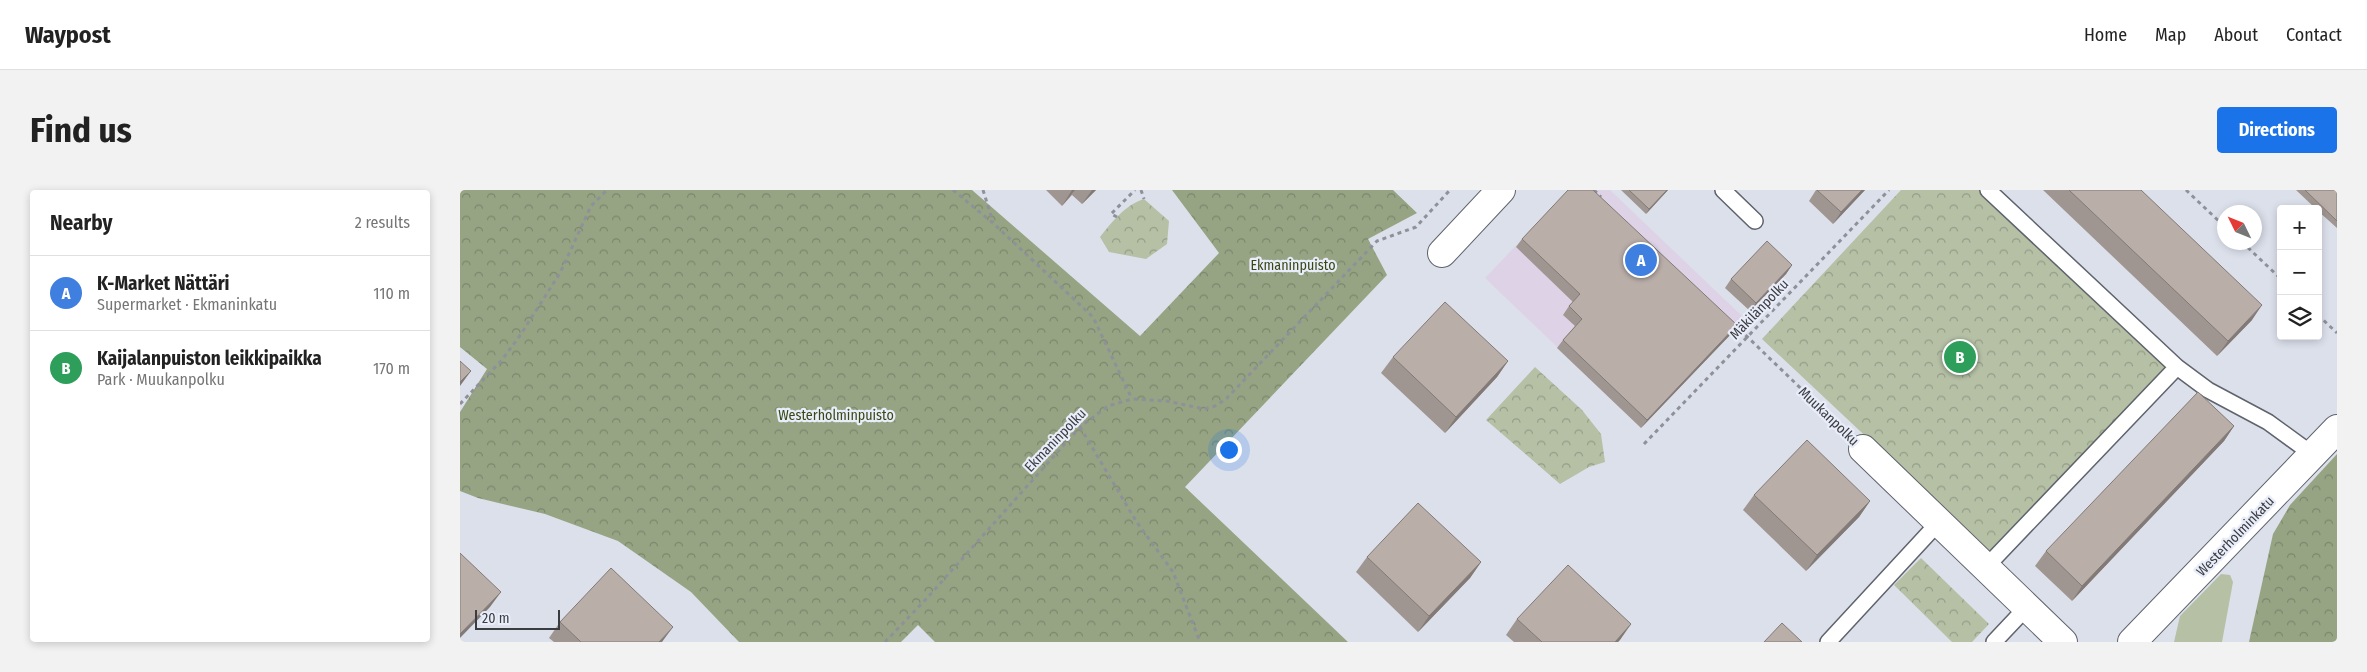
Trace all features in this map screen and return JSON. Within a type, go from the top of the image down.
[{"type":"street","points":[[1442,253],[1501,190]]},
{"type":"street","name":"Westerholminkatu","points":[[2132,642],[2337,429]]},
{"type":"street","name":"Muukanpolku","points":[[1863,449],[2063,642]]},
{"type":"lane","points":[[1723,190],[1755,221]]},
{"type":"lane","points":[[1988,190],[2176,367],[2208,390],[2268,422],[2312,454]]},
{"type":"lane","points":[[1986,567],[2176,367]]},
{"type":"lane","points":[[1828,642],[1939,522]]},
{"type":"lane","points":[[1994,642],[2027,607]]},
{"type":"path","points":[[460,404],[501,362],[560,273],[591,206],[607,190]]},
{"type":"path","points":[[953,190],[993,223],[1093,317],[1132,399]]},
{"type":"path","points":[[983,190],[993,223]]},
{"type":"path","points":[[1117,217],[1112,214],[1135,190]]},
{"type":"path","points":[[1141,190],[1144,198]]},
{"type":"path","name":"Ekmaninpolku","points":[[885,642],[1080,428],[1108,406],[1132,399],[1167,401],[1196,408],[1215,406],[1226,399],[1376,241],[1416,227],[1450,190]]},
{"type":"path","points":[[1594,190],[1608,203]]},
{"type":"path","name":"Mäkilänpolku","points":[[1644,444],[1889,190]]},
{"type":"path","points":[[2186,190],[2217,219]]},
{"type":"path","points":[[2250,250],[2277,275]]},
{"type":"path","name":"Muukanpolku","points":[[1727,317],[1863,449]]},
{"type":"path","points":[[2322,319],[2337,333]]},
{"type":"path","points":[[1080,428],[1136,521],[1172,572],[1200,642]]},
{"type":"shaded area","points":[[1569,190],[1610,190],[1743,317],[1641,427],[1485,278]]},
{"type":"green space","name":"Westerholminpuisto","points":[[460,190],[972,190],[1140,336],[1219,253],[1172,190],[1393,190],[1417,213],[1368,239],[1387,275],[1185,487],[1348,642],[935,642],[918,625],[901,642],[739,642],[691,592],[618,541],[545,514],[478,498],[460,491],[460,412],[487,369],[460,347]]},
{"type":"green space","points":[[1901,190],[1979,190],[2169,367],[1991,554],[1762,339]]},
{"type":"green space","points":[[1144,199],[1169,221],[1167,244],[1146,259],[1109,252],[1100,237],[1125,210]]},
{"type":"green space","points":[[1535,367],[1582,410],[1601,434],[1605,462],[1589,467],[1560,484],[1486,420]]},
{"type":"green space","points":[[2337,454],[2337,642],[2249,642],[2273,534],[2290,505]]},
{"type":"green space","points":[[1921,558],[1989,624],[1972,642],[1952,642],[1894,585]]},
{"type":"green space","points":[[2221,574],[2230,575],[2233,582],[2222,642],[2174,642],[2180,616]]},
{"type":"building","points":[[1568,190],[1593,190],[1737,325],[1647,420],[1563,340],[1582,319],[1569,306],[1580,294],[1522,239]]},
{"type":"building","points":[[1629,190],[1667,190],[1649,209]]},
{"type":"building","points":[[1817,190],[1862,190],[1841,212]]},
{"type":"building","points":[[2069,190],[2141,190],[2262,305],[2228,341]]},
{"type":"building","points":[[2305,190],[2337,190],[2337,221],[2322,205]]},
{"type":"building","points":[[1767,241],[1792,265],[1756,303],[1731,279]]},
{"type":"building","points":[[1445,302],[1508,361],[1456,417],[1393,357]]},
{"type":"building","points":[[460,361],[471,371],[460,382]]},
{"type":"building","points":[[2198,392],[2234,426],[2082,586],[2046,551]]},
{"type":"building","points":[[1807,440],[1870,501],[1817,555],[1754,495]]},
{"type":"building","points":[[1418,503],[1481,562],[1429,616],[1367,557]]},
{"type":"building","points":[[460,553],[501,592],[460,634]]},
{"type":"building","points":[[1568,565],[1631,624],[1615,642],[1542,642],[1517,619]]},
{"type":"building","points":[[611,568],[673,627],[659,642],[581,642],[560,622]]},
{"type":"building","points":[[1782,623],[1802,642],[1764,642]]},
{"type":"place","name":"K-Market Nättäri","points":[[1641,260]]},
{"type":"place","name":"Kaijalanpuiston leikkipaikka","points":[[1960,357]]},
{"type":"park label","name":"Ekmaninpuisto","points":[[1293,265]]}]
